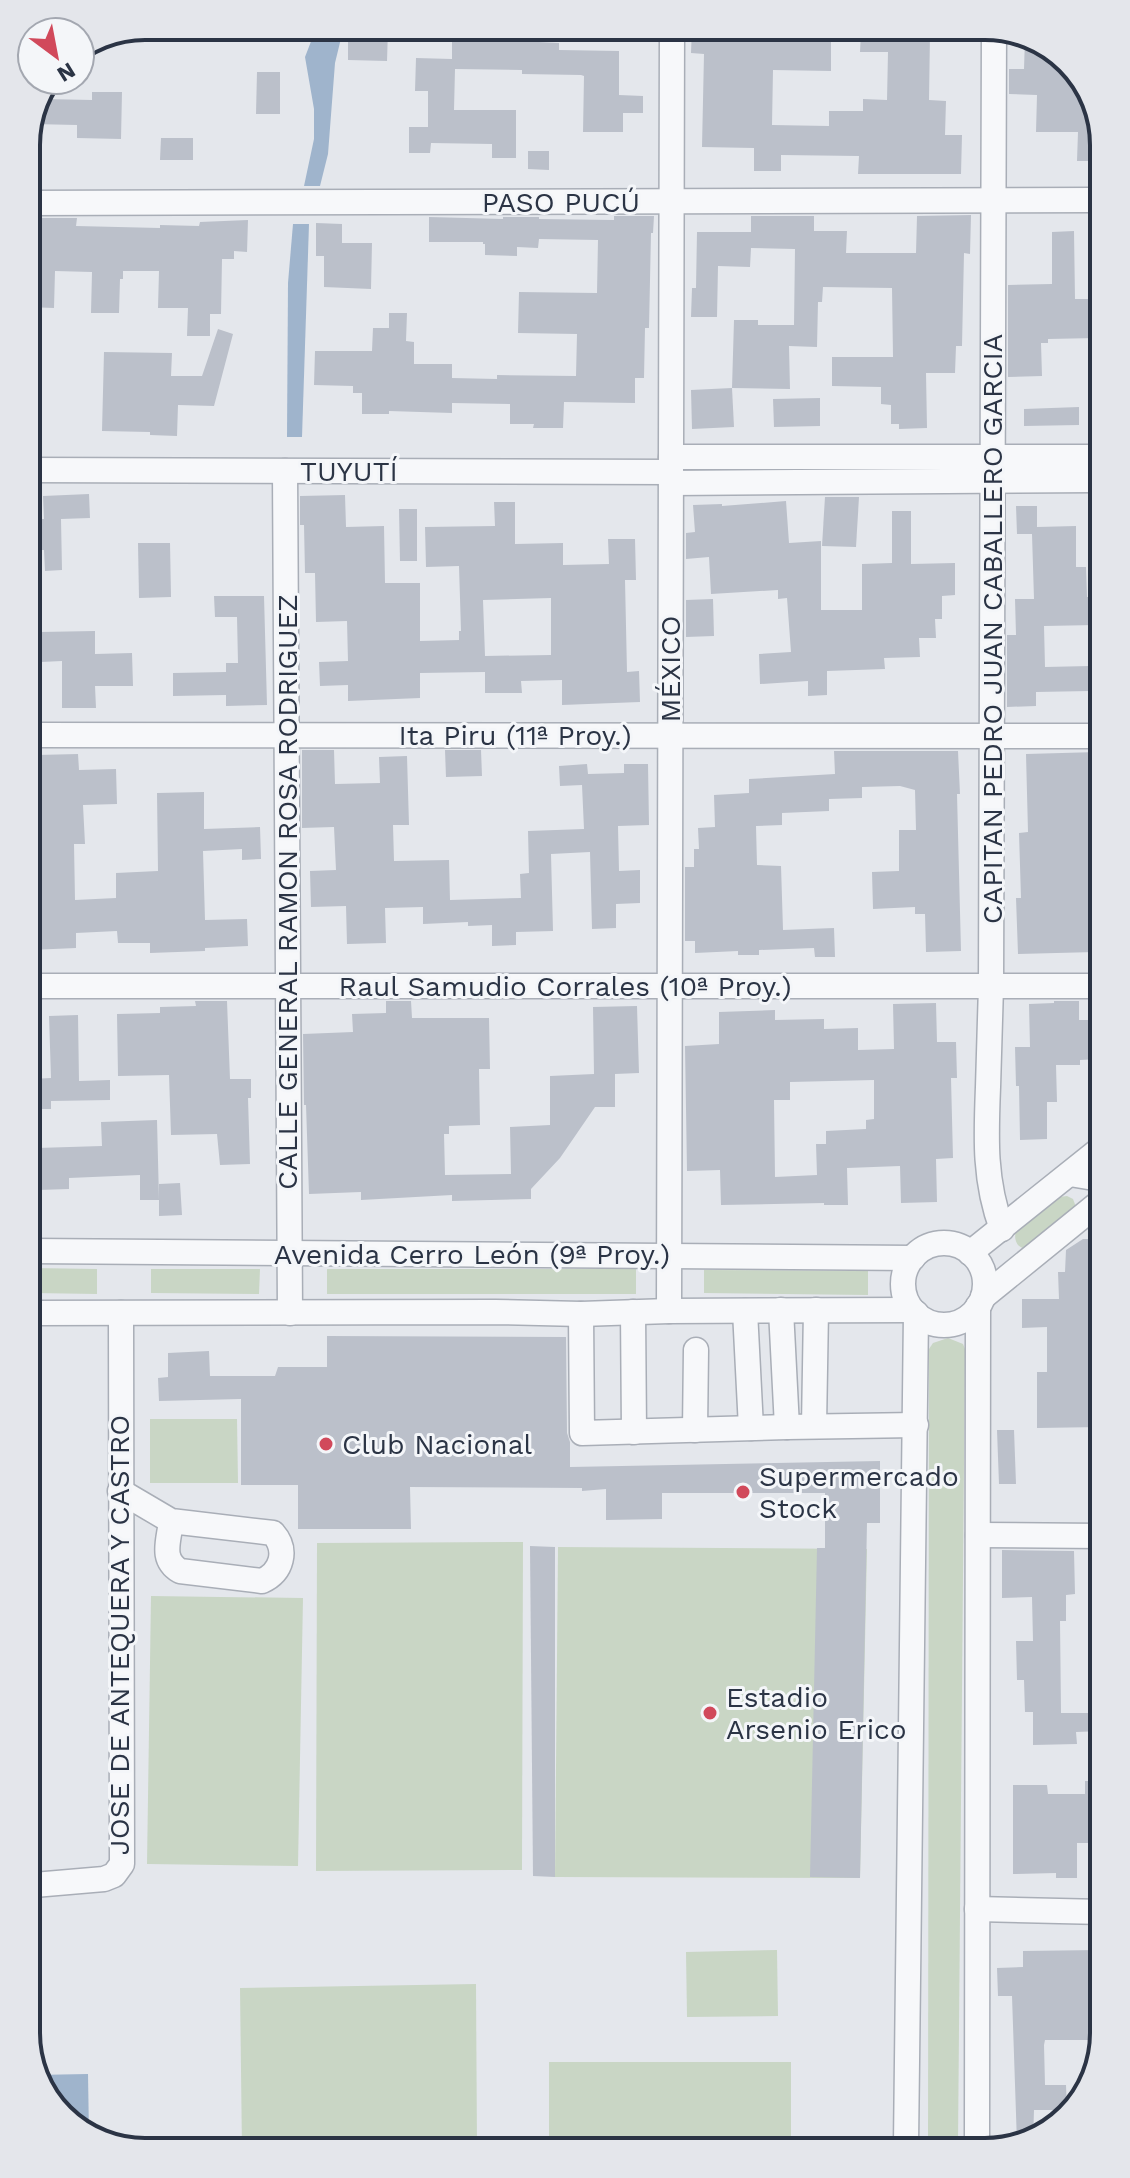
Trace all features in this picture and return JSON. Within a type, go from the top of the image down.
[{"type":"street","name":"MÉXICO","points":[[669,1311],[672,40]]},
{"type":"street","name":"CAPITAN PEDRO JUAN CABALLERO GARCIA","points":[[994,40],[991,986],[986,1133],[989,1184],[1002,1229]]},
{"type":"street","name":"PASO PUCÚ","points":[[40,203],[1090,200]]},
{"type":"street","name":"TUYUTÍ","points":[[40,470],[993,469],[1090,458]]},
{"type":"street","name":"TUYUTÍ","points":[[993,469],[1090,479]]},
{"type":"street","name":"CALLE GENERAL RAMON ROSA RODRIGUEZ","points":[[285,471],[290,1313]]},
{"type":"street","name":"Ita Piru (11ª Proy.)","points":[[40,735],[1090,736]]},
{"type":"street","name":"Raul Samudio Corrales (10ª Proy.)","points":[[40,986],[1090,986]]},
{"type":"street","points":[[970,1253],[1090,1157]]},
{"type":"street","points":[[1070,1174],[1090,1177]]},
{"type":"street","points":[[977,2138],[980,1301],[985,1285],[978,1262],[970,1253],[955,1245],[942,1243],[923,1249],[913,1258],[904,1274],[907,1302],[914,1312],[928,1321],[946,1325],[964,1319],[980,1301],[1090,1210]]},
{"type":"street","name":"Avenida Cerro León (9ª Proy.)","points":[[40,1251],[913,1258]]},
{"type":"street","points":[[781,1310],[787,1427]]},
{"type":"street","points":[[814,1426],[816,1310]]},
{"type":"street","points":[[745,1311],[751,1428]]},
{"type":"street","points":[[633,1312],[634,1432]]},
{"type":"street","name":"Avenida Cerro León (9ª Proy.)","points":[[40,1313],[914,1312]]},
{"type":"street","points":[[906,2138],[916,1425],[914,1312]]},
{"type":"street","name":"JOSE DE ANTEQUERA Y CASTRO","points":[[40,1884],[104,1879],[114,1875],[122,1864],[121,1313]]},
{"type":"street","points":[[581,1314],[582,1433],[916,1425]]},
{"type":"street","points":[[695,1430],[696,1350]]},
{"type":"street","points":[[120,1491],[171,1521]]},
{"type":"street","points":[[978,1535],[1090,1536]]},
{"type":"street","points":[[977,1909],[1090,1912]]},
{"type":"green space","points":[[1059,1197],[1073,1199],[1076,1207],[1029,1249],[1017,1244],[1016,1231]]},
{"type":"green space","points":[[40,1268],[97,1269],[97,1294],[40,1293]]},
{"type":"green space","points":[[151,1269],[260,1269],[259,1294],[151,1293]]},
{"type":"green space","points":[[327,1269],[636,1269],[636,1294],[327,1294]]},
{"type":"green space","points":[[704,1270],[868,1271],[868,1295],[704,1293]]},
{"type":"green space","points":[[948,1338],[963,1344],[965,1349],[958,2138],[928,2138],[929,1349],[933,1343]]},
{"type":"green space","points":[[150,1419],[237,1419],[238,1483],[150,1483]]},
{"type":"green space","points":[[523,1542],[522,1870],[316,1871],[317,1543]]},
{"type":"green space","name":"Estadio Arsenio Erico","points":[[558,1547],[867,1549],[860,1878],[555,1877]]},
{"type":"green space","points":[[151,1596],[303,1598],[298,1866],[147,1864]]},
{"type":"green space","points":[[777,1950],[778,2016],[687,2017],[686,1952]]},
{"type":"green space","points":[[476,1984],[477,2138],[242,2138],[240,1988]]},
{"type":"green space","points":[[549,2062],[791,2062],[791,2138],[549,2138]]},
{"type":"water","points":[[312,40],[341,40],[335,63],[328,154],[320,186],[304,186],[314,139],[314,109],[305,57]]},
{"type":"water","points":[[293,224],[309,224],[302,437],[287,437],[288,283]]},
{"type":"water","points":[[88,2074],[89,2121],[62,2097],[49,2075]]},
{"type":"building","points":[[348,40],[388,40],[387,61],[348,60]]},
{"type":"building","points":[[452,40],[559,43],[559,50],[619,51],[619,95],[643,96],[643,113],[623,113],[623,132],[583,132],[584,76],[522,74],[522,70],[455,69],[454,110],[516,110],[516,158],[492,158],[492,144],[431,143],[430,153],[409,153],[409,127],[428,127],[428,91],[415,91],[416,58],[452,59]]},
{"type":"building","points":[[691,40],[831,41],[831,71],[773,70],[772,125],[829,126],[829,111],[863,111],[863,99],[887,100],[888,52],[860,52],[861,40],[930,40],[929,100],[946,101],[945,135],[962,135],[961,174],[858,174],[859,156],[781,155],[781,171],[754,171],[754,148],[702,147],[704,54],[691,53]]},
{"type":"building","points":[[1025,48],[1049,62],[1076,92],[1088,125],[1090,161],[1077,161],[1078,132],[1036,132],[1037,95],[1009,94],[1009,69],[1024,69]]},
{"type":"building","points":[[257,72],[280,72],[280,114],[256,114]]},
{"type":"building","points":[[96,92],[122,92],[121,139],[77,138],[77,125],[43,124],[51,99],[92,100]]},
{"type":"building","points":[[161,138],[193,138],[193,160],[160,160]]},
{"type":"building","points":[[528,151],[549,151],[549,170],[528,169]]},
{"type":"building","points":[[971,215],[970,254],[964,253],[962,346],[956,346],[955,373],[926,373],[927,428],[899,429],[899,424],[891,424],[891,405],[881,404],[881,387],[832,386],[832,357],[893,357],[892,288],[823,287],[822,302],[818,302],[817,347],[789,346],[790,389],[732,388],[734,320],[758,320],[758,325],[794,325],[795,249],[751,248],[750,267],[718,266],[717,317],[691,317],[692,288],[696,288],[697,232],[751,232],[751,216],[814,216],[814,231],[847,231],[846,253],[916,253],[917,216]]},
{"type":"building","points":[[614,216],[654,216],[644,378],[635,378],[635,403],[564,402],[563,428],[533,428],[534,424],[510,424],[510,404],[452,403],[452,413],[389,411],[389,414],[362,414],[362,393],[353,393],[353,386],[314,385],[315,351],[372,351],[373,328],[389,328],[389,313],[407,313],[406,341],[414,342],[414,364],[452,364],[452,378],[576,376],[577,334],[518,333],[519,292],[597,293],[598,240],[539,239],[538,248],[517,247],[517,256],[485,255],[483,242],[429,242],[429,217],[614,220]]},
{"type":"building","points":[[40,218],[77,218],[76,226],[160,228],[160,225],[199,226],[200,222],[248,220],[247,252],[234,251],[234,259],[222,259],[221,314],[210,314],[210,336],[187,336],[188,308],[158,308],[159,271],[123,271],[119,313],[91,313],[92,272],[55,271],[54,308],[40,307]]},
{"type":"building","points":[[316,223],[342,224],[342,243],[372,243],[371,289],[324,287],[324,256],[316,256]]},
{"type":"building","points":[[1074,231],[1075,299],[1090,299],[1090,338],[1048,339],[1048,343],[1041,343],[1042,376],[1008,377],[1008,285],[1052,284],[1052,232]]},
{"type":"building","points":[[218,329],[233,334],[214,406],[178,405],[177,436],[102,431],[104,352],[172,353],[171,376],[202,376]]},
{"type":"building","points":[[732,388],[734,427],[692,429],[691,390]]},
{"type":"building","points":[[820,398],[820,426],[774,427],[773,399]]},
{"type":"building","points":[[1079,407],[1079,425],[1024,426],[1024,409]]},
{"type":"building","points":[[89,494],[90,518],[61,519],[62,570],[45,571],[44,550],[40,550],[43,496]]},
{"type":"building","points":[[345,495],[346,527],[384,526],[385,583],[420,583],[420,641],[459,640],[461,631],[459,566],[426,567],[425,527],[495,526],[494,502],[515,502],[515,544],[563,543],[563,565],[609,564],[608,539],[635,539],[636,580],[625,580],[627,672],[639,671],[640,702],[562,705],[562,680],[521,681],[522,693],[485,693],[485,672],[420,673],[420,698],[348,701],[348,685],[320,686],[319,662],[348,661],[347,621],[316,622],[315,573],[305,573],[300,496]],"holes":[[[551,598],[551,655],[485,656],[483,600]]]},
{"type":"building","points":[[825,497],[859,497],[856,547],[822,546]]},
{"type":"building","points":[[786,501],[789,543],[821,541],[821,610],[862,610],[862,564],[892,563],[892,511],[911,511],[911,564],[955,563],[955,595],[942,596],[942,619],[935,619],[936,638],[919,638],[920,657],[884,658],[885,669],[827,671],[827,695],[808,696],[808,681],[760,684],[759,654],[791,652],[787,598],[778,599],[778,590],[711,594],[709,557],[686,559],[686,533],[695,532],[693,505]]},
{"type":"building","points":[[1016,506],[1037,506],[1037,527],[1076,526],[1076,567],[1086,567],[1090,625],[1044,626],[1045,667],[1090,666],[1090,691],[1036,692],[1036,706],[1007,707],[1007,635],[1016,635],[1015,599],[1034,599],[1032,534],[1017,534]]},
{"type":"building","points":[[399,509],[417,509],[417,561],[400,561]]},
{"type":"building","points":[[138,543],[170,543],[171,597],[139,598]]},
{"type":"building","points":[[214,596],[264,596],[267,705],[226,706],[226,695],[173,696],[173,673],[226,672],[226,663],[238,663],[237,617],[215,617]]},
{"type":"building","points":[[713,599],[714,636],[686,637],[686,600]]},
{"type":"building","points":[[95,631],[95,654],[132,653],[133,686],[95,686],[96,708],[62,708],[62,661],[41,662],[40,632]]},
{"type":"building","points":[[302,750],[334,750],[335,784],[380,783],[379,757],[407,756],[409,825],[393,825],[394,861],[449,860],[450,900],[521,898],[520,874],[529,873],[528,831],[584,829],[582,785],[560,786],[559,766],[587,764],[588,774],[624,773],[624,764],[648,764],[649,825],[618,826],[619,871],[640,870],[640,903],[616,904],[616,928],[592,929],[590,852],[551,854],[553,931],[516,932],[516,945],[492,946],[492,925],[468,926],[468,922],[423,924],[423,907],[385,908],[386,943],[347,944],[346,906],[311,907],[310,871],[336,870],[334,827],[302,828]]},
{"type":"building","points":[[445,750],[481,750],[482,776],[446,777]]},
{"type":"building","points":[[834,751],[958,751],[961,951],[926,952],[925,914],[915,914],[915,907],[873,909],[872,872],[899,871],[899,830],[916,830],[915,790],[900,786],[862,787],[862,798],[829,799],[829,811],[782,813],[782,825],[756,826],[757,865],[781,866],[783,930],[834,928],[835,957],[815,957],[814,948],[759,950],[759,955],[738,955],[738,951],[695,953],[695,941],[685,941],[685,867],[694,867],[694,849],[699,849],[698,828],[715,827],[714,795],[749,793],[749,779],[835,774]]},
{"type":"building","points":[[1090,752],[1090,952],[1018,954],[1016,898],[1021,898],[1019,833],[1028,832],[1026,754]]},
{"type":"building","points":[[78,754],[79,770],[116,769],[117,804],[83,805],[85,844],[74,844],[75,900],[116,898],[116,873],[158,871],[157,793],[204,792],[204,829],[260,827],[261,859],[242,860],[242,849],[203,851],[205,920],[247,919],[248,946],[150,953],[150,943],[118,943],[117,931],[76,933],[76,948],[40,950],[40,755]]},
{"type":"building","points":[[195,1001],[227,1001],[230,1079],[251,1079],[251,1098],[248,1098],[250,1164],[220,1165],[217,1134],[171,1135],[169,1075],[118,1076],[117,1014],[160,1013],[160,1007],[196,1006]]},
{"type":"building","points":[[386,1001],[411,1001],[412,1018],[489,1018],[490,1069],[479,1069],[480,1125],[449,1126],[449,1134],[444,1134],[445,1175],[511,1174],[510,1127],[550,1125],[550,1076],[594,1074],[593,1007],[637,1006],[639,1073],[615,1074],[615,1107],[595,1107],[560,1158],[531,1189],[531,1199],[452,1201],[452,1195],[361,1200],[361,1192],[309,1194],[303,1034],[353,1032],[352,1014],[386,1013]]},
{"type":"building","points":[[1079,1001],[1079,1020],[1090,1020],[1090,1059],[1080,1060],[1080,1065],[1056,1065],[1057,1102],[1047,1102],[1047,1139],[1020,1140],[1015,1047],[1030,1047],[1029,1004]]},
{"type":"building","points":[[936,1003],[937,1042],[956,1042],[957,1078],[951,1078],[953,1158],[936,1159],[937,1202],[901,1203],[900,1166],[847,1168],[848,1205],[721,1205],[720,1170],[687,1171],[685,1046],[719,1044],[719,1012],[775,1010],[775,1020],[824,1019],[824,1029],[858,1028],[858,1050],[894,1049],[893,1004]],"holes":[[[874,1080],[874,1119],[866,1120],[866,1129],[826,1131],[826,1144],[816,1144],[817,1175],[775,1177],[774,1100],[790,1100],[790,1082]]]},
{"type":"building","points":[[78,1015],[79,1081],[110,1080],[110,1100],[51,1101],[51,1109],[40,1109],[40,1079],[51,1078],[49,1016]]},
{"type":"building","points":[[157,1120],[159,1200],[140,1200],[140,1175],[69,1178],[69,1189],[40,1190],[40,1148],[102,1146],[101,1122]]},
{"type":"building","points":[[180,1183],[182,1215],[159,1216],[159,1184]]},
{"type":"building","points":[[1083,1239],[1090,1239],[1090,1427],[1037,1428],[1037,1372],[1047,1372],[1047,1327],[1022,1328],[1022,1299],[1059,1299],[1058,1272],[1065,1272],[1066,1250]]},
{"type":"building","points":[[327,1336],[566,1337],[570,1467],[880,1461],[880,1523],[867,1523],[860,1878],[810,1877],[817,1548],[825,1548],[825,1493],[662,1493],[662,1519],[606,1520],[606,1489],[410,1487],[411,1529],[298,1529],[298,1485],[241,1485],[241,1399],[159,1401],[158,1378],[168,1377],[168,1353],[209,1351],[210,1376],[275,1376],[278,1367],[327,1367]]},
{"type":"building","points":[[997,1430],[1014,1430],[1016,1484],[999,1484]]},
{"type":"building","points":[[530,1546],[555,1547],[555,1877],[533,1876]]},
{"type":"building","points":[[1002,1550],[1074,1551],[1075,1594],[1066,1595],[1066,1621],[1060,1621],[1061,1713],[1090,1713],[1090,1731],[1076,1732],[1077,1744],[1033,1745],[1033,1712],[1025,1712],[1024,1680],[1017,1680],[1016,1641],[1033,1641],[1032,1597],[1002,1598]]},
{"type":"building","points":[[1085,1781],[1090,1781],[1090,1843],[1077,1843],[1077,1878],[1056,1878],[1056,1873],[1013,1874],[1013,1785],[1047,1785],[1048,1794],[1085,1794]]},
{"type":"building","points":[[1090,1950],[1090,2033],[1090,2040],[1045,2040],[1045,2085],[1066,2085],[1067,2099],[1056,2110],[1034,2110],[1034,2125],[1017,2133],[1012,1996],[998,1996],[997,1968],[1023,1967],[1023,1951]]},
{"type":"place","name":"Club Nacional","points":[[326,1444]]},
{"type":"place","name":"Supermercado Stock","points":[[743,1492]]},
{"type":"place","name":"Estadio Arsenio Erico","points":[[710,1713]]}]
